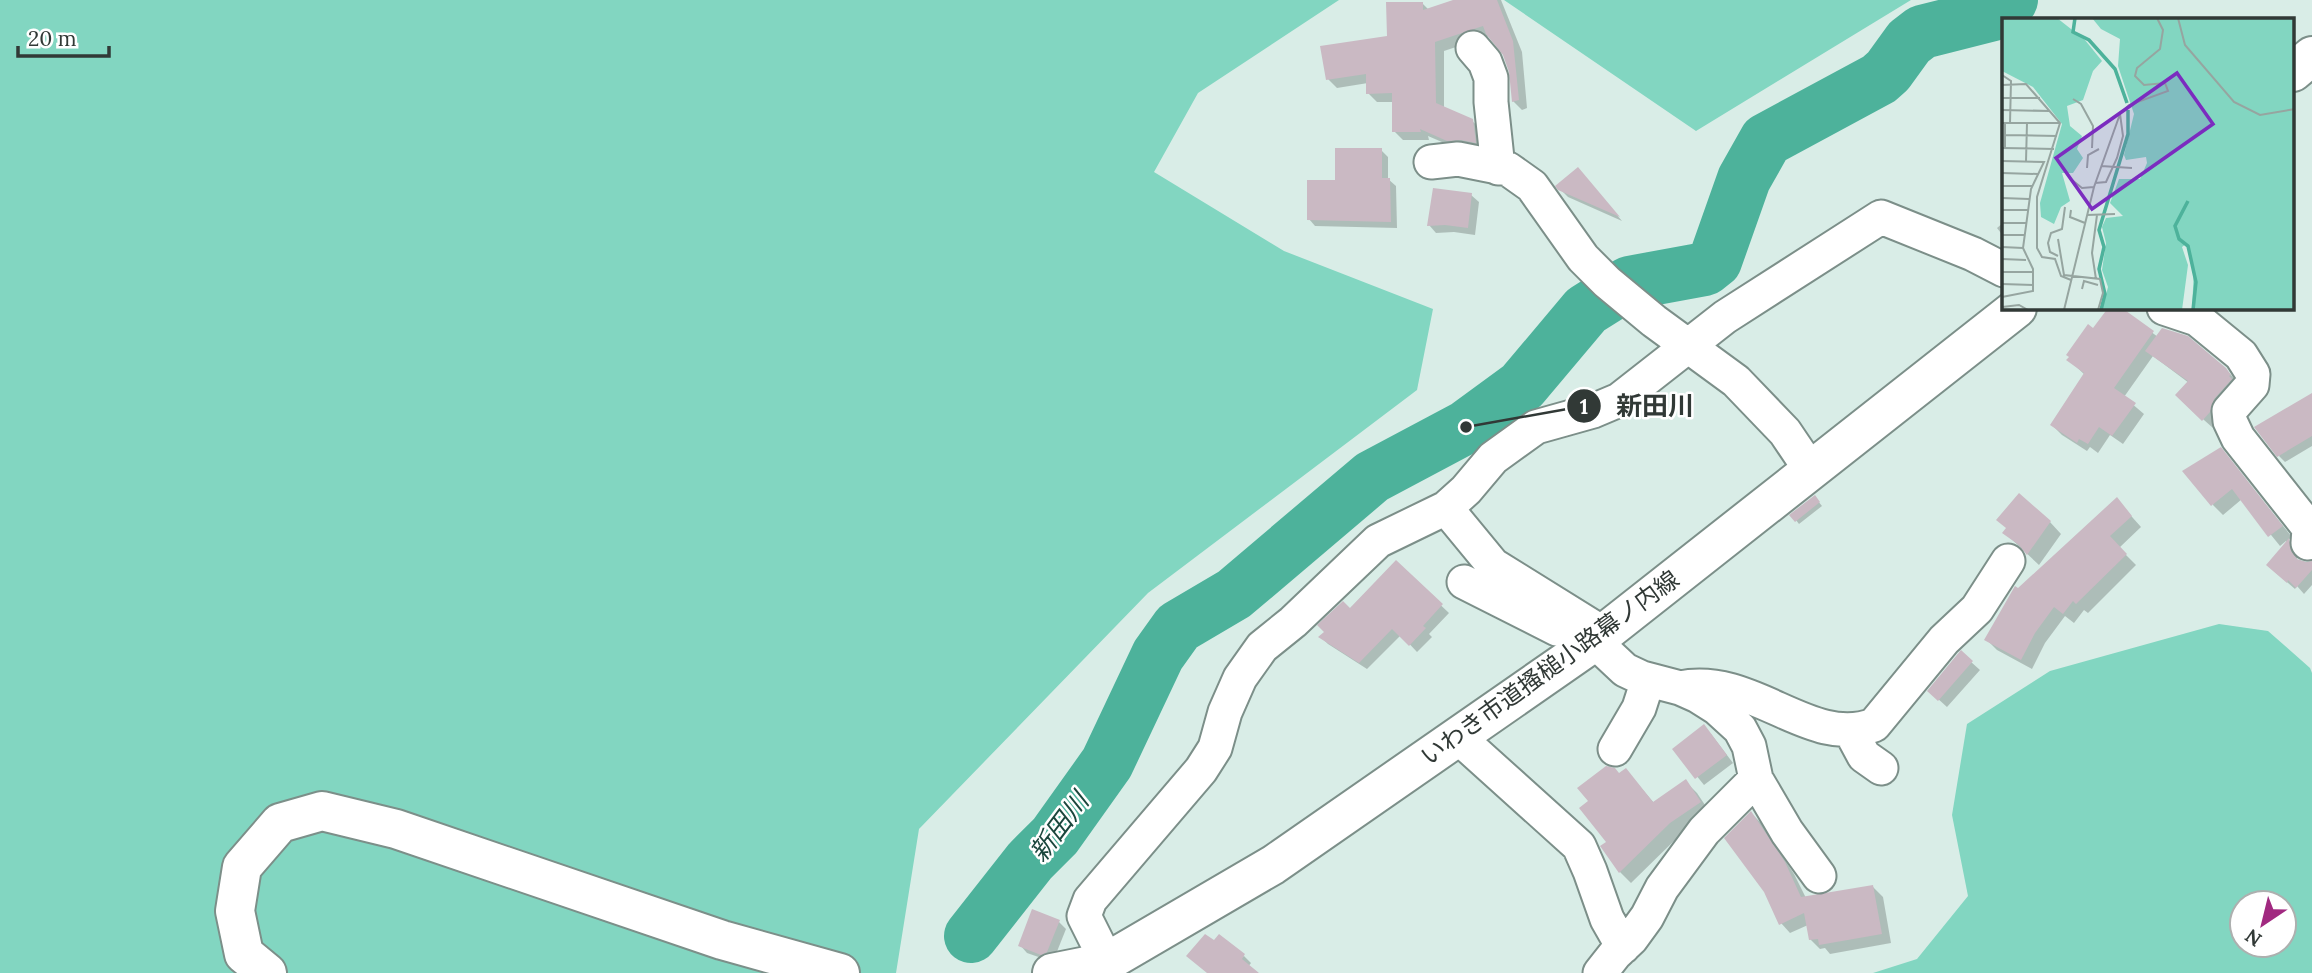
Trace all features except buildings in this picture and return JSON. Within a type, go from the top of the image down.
[{"type":"street","points":[[1473,48],[1485,62],[1491,78],[1491,102],[1499,168]]},
{"type":"street","points":[[2294,71],[2312,56]]},
{"type":"street","points":[[1431,162],[1458,159],[1508,169],[1532,186],[1583,258],[1616,290],[1736,381],[1785,432],[1810,469]]},
{"type":"street","points":[[1107,962],[1084,916],[1090,900],[1201,771],[1215,748],[1225,712],[1240,678],[1262,647],[1293,622],[1378,541],[1446,508],[1466,490],[1493,458],[1536,427],[1592,411],[1619,400],[1725,317],[1881,217],[1973,254],[2002,269]]},
{"type":"street","name":"いわき市道搔槌小路幕ノ内線","points":[[1052,973],[1107,962],[1273,865],[1594,641],[2014,310]]},
{"type":"street","points":[[2170,310],[2197,319],[2241,355],[2253,374],[2252,385],[2229,411],[2230,421],[2238,438],[2309,528],[2308,542]]},
{"type":"street","points":[[1446,508],[1493,565],[1594,641],[1625,670],[1717,708],[1740,729],[1749,746],[1756,779],[1787,832],[1819,876]]},
{"type":"street","points":[[1615,749],[1639,708],[1664,684],[1699,684],[1735,690],[1822,727],[1860,730],[1874,725],[1944,640],[1977,608],[2008,561]]},
{"type":"street","points":[[1464,582],[1554,626],[1594,641]]},
{"type":"street","points":[[1850,730],[1864,756],[1881,768]]},
{"type":"street","points":[[1458,737],[1579,846],[1607,919],[1623,947]]},
{"type":"street","points":[[1600,973],[1647,917],[1662,888],[1704,831],[1756,779]]},
{"type":"street","points":[[267,973],[244,954],[235,911],[243,867],[280,823],[322,811],[396,829],[722,940],[840,973]]},
{"type":"green space","points":[[0,0],[1339,0],[1198,93],[1154,172],[1284,251],[1433,309],[1417,390],[1148,593],[919,829],[896,973],[0,973]]},
{"type":"green space","points":[[1504,0],[1911,0],[1696,131]]},
{"type":"green space","points":[[2219,624],[2268,631],[2310,668],[2312,673],[2312,973],[1873,973],[1917,959],[1968,896],[1952,815],[1967,724],[2050,671]]},
{"type":"waterway","name":"新田川","points":[[971,936],[1030,861],[1055,836],[1107,763],[1158,655],[1178,627],[1234,594],[1372,477],[1466,427],[1522,386],[1586,310],[1629,283],[1705,269],[1715,261],[1744,179],[1766,140],[1879,79],[1909,42],[1922,32],[1993,14],[2011,0]]},
{"type":"place","name":"新田川","points":[[1466,427]]}]
